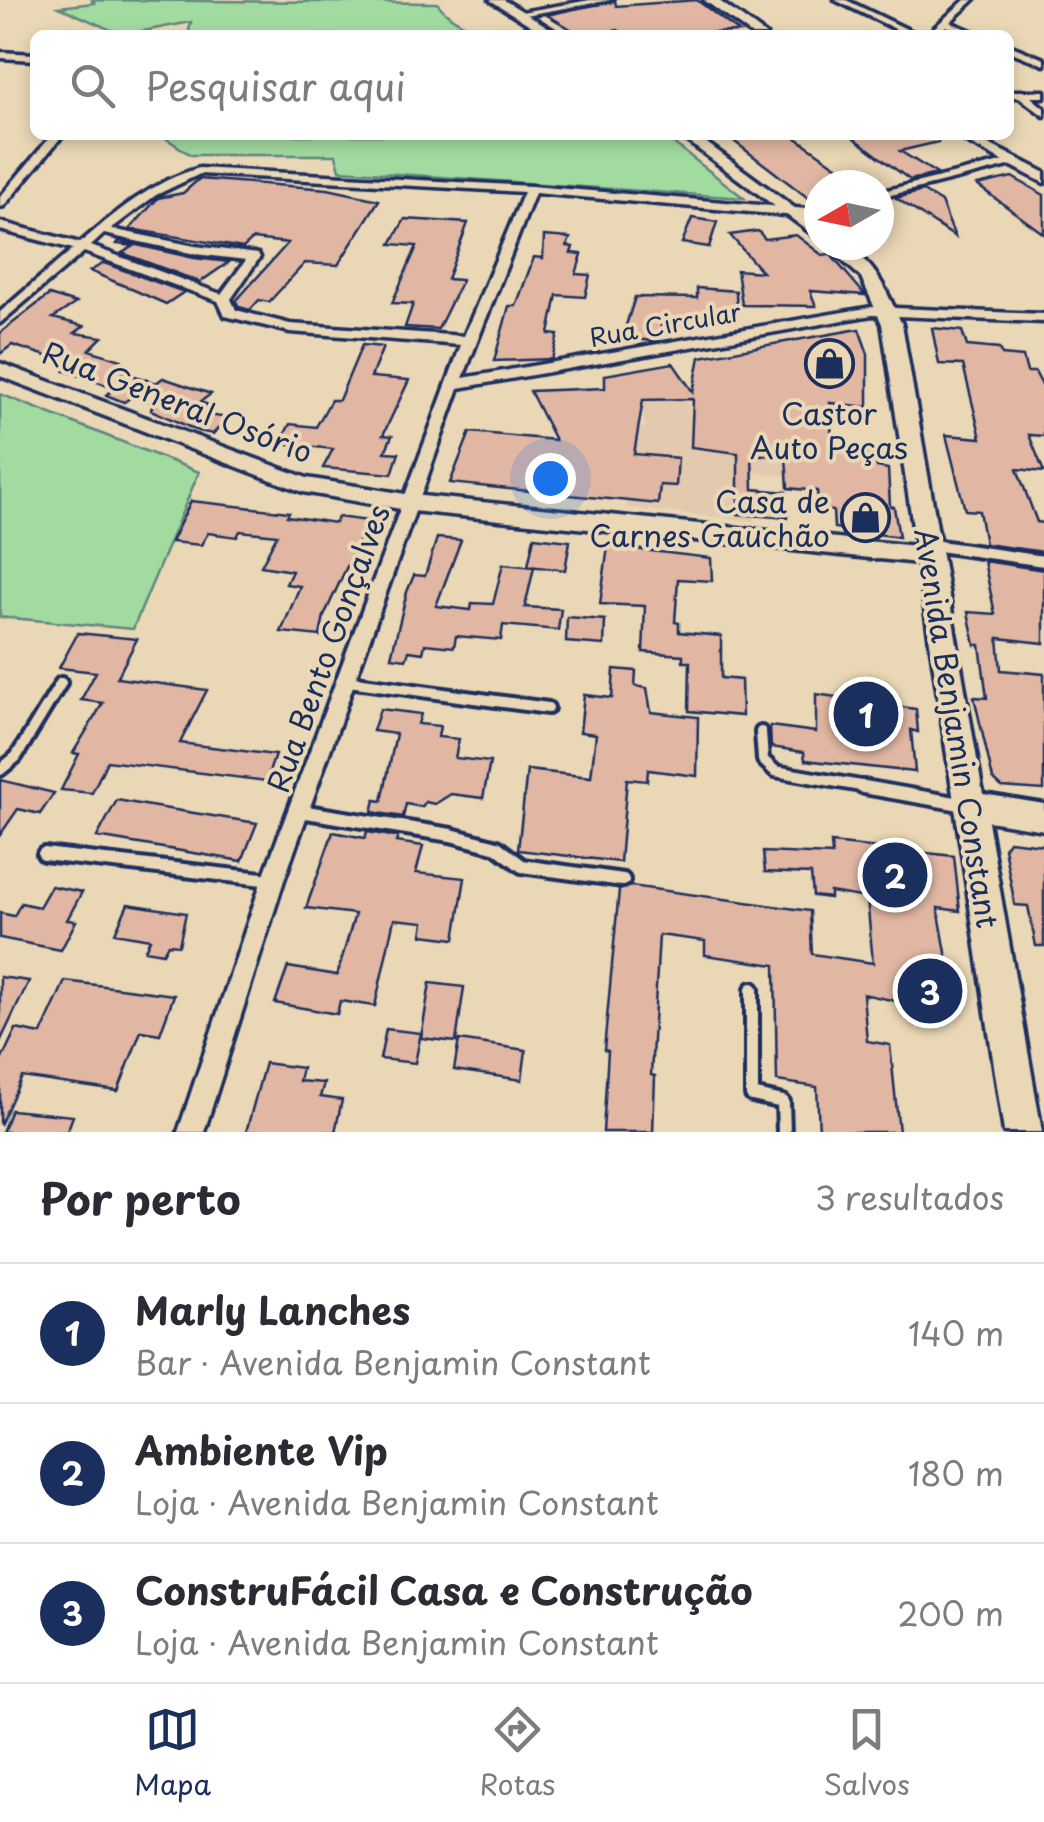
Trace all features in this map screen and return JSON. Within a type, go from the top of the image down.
[{"type":"main road","points":[[496,0],[559,30]]},
{"type":"main road","points":[[510,0],[549,30]]},
{"type":"main road","points":[[710,0],[753,30]]},
{"type":"main road","points":[[693,140],[804,223]]},
{"type":"main road","points":[[710,140],[804,207]]},
{"type":"main road","points":[[970,140],[1044,178]]},
{"type":"main road","name":"Avenida Benjamin Constant","points":[[852,260],[869,274],[891,315]]},
{"type":"main road","name":"Avenida Benjamin Constant","points":[[870,260],[882,270],[891,315],[1023,1132]]},
{"type":"main road","name":"Rua General Osório","points":[[0,368],[303,486],[412,503],[930,550]]},
{"type":"main road","points":[[968,806],[1044,817]]},
{"type":"street","points":[[526,12],[607,0]]},
{"type":"street","points":[[839,0],[905,30]]},
{"type":"street","points":[[935,30],[970,0]]},
{"type":"street","points":[[944,22],[964,30]]},
{"type":"street","points":[[1014,50],[1044,62]]},
{"type":"street","points":[[0,55],[30,57]]},
{"type":"street","points":[[1015,94],[1044,94]]},
{"type":"street","points":[[1015,94],[1044,113]]},
{"type":"street","points":[[0,204],[54,140]]},
{"type":"street","points":[[894,191],[1014,162]]},
{"type":"street","points":[[0,319],[165,182],[199,170],[531,189],[804,213]]},
{"type":"street","name":"Rua Bento Gonçalves","points":[[191,1132],[274,880],[469,340],[531,189]]},
{"type":"street","points":[[0,226],[85,248],[224,299],[230,313],[265,325],[469,340]]},
{"type":"street","points":[[105,231],[195,250],[254,256],[224,299]]},
{"type":"street","name":"Rua Circular","points":[[455,384],[891,315],[1044,318]]},
{"type":"lane","points":[[930,550],[1044,561]]},
{"type":"lane","points":[[348,681],[548,708]]},
{"type":"lane","points":[[0,770],[16,757],[60,683]]},
{"type":"lane","points":[[761,732],[763,760],[775,771],[968,806]]},
{"type":"lane","points":[[300,811],[452,835],[498,847],[522,866],[624,880]]},
{"type":"lane","points":[[44,854],[274,880]]},
{"type":"lane","points":[[752,990],[752,1095],[783,1102],[784,1132]]},
{"type":"shaded area","points":[[686,400],[693,420],[784,433],[785,476],[754,473],[754,521],[626,508],[633,456],[594,422],[645,428],[642,402]]},
{"type":"green space","points":[[92,0],[437,3],[456,21],[487,30],[189,30],[191,22],[149,30],[111,30],[59,7],[94,3]]},
{"type":"green space","points":[[168,140],[669,140],[744,198],[340,170],[336,155],[191,155]]},
{"type":"green space","points":[[0,394],[199,472],[133,629],[0,617]]},
{"type":"building","points":[[615,0],[616,6],[697,0],[736,30],[572,30],[547,15]]},
{"type":"building","points":[[733,140],[799,140],[842,170],[804,170],[804,195]]},
{"type":"building","points":[[857,140],[938,140],[900,151],[937,174],[910,180]]},
{"type":"building","points":[[1012,177],[1044,195],[1044,234],[977,185]]},
{"type":"building","points":[[199,179],[328,189],[379,200],[338,265],[305,263],[269,302],[259,300],[250,310],[239,307],[236,301],[288,243],[253,239],[243,248],[130,229],[158,198],[183,193]]},
{"type":"building","points":[[923,191],[941,202],[955,237],[896,198]]},
{"type":"building","points":[[692,218],[717,222],[709,247],[682,243]]},
{"type":"building","points":[[405,219],[468,223],[447,279],[462,280],[438,329],[405,327],[413,304],[392,303],[417,246],[391,244]]},
{"type":"building","points":[[758,231],[765,239],[796,235],[804,241],[804,260],[835,260],[865,295],[810,291],[816,306],[742,305],[737,270],[762,272],[730,235]]},
{"type":"building","points":[[544,236],[570,238],[567,246],[573,247],[571,253],[582,254],[576,274],[590,275],[585,297],[557,295],[549,334],[558,335],[552,359],[494,361],[509,306],[516,306],[534,257],[543,258]]},
{"type":"building","points":[[119,241],[229,262],[200,282],[122,253],[134,246],[117,244]]},
{"type":"building","points":[[104,263],[184,292],[166,304],[90,271]]},
{"type":"building","points":[[697,288],[736,291],[737,318],[680,319],[679,328],[661,326],[659,340],[622,338],[635,297],[697,298]]},
{"type":"building","points":[[49,295],[76,303],[53,318],[84,326],[75,333],[102,337],[89,350],[121,360],[111,368],[156,383],[163,378],[211,394],[200,402],[209,405],[198,413],[227,418],[213,434],[198,431],[151,410],[153,403],[158,404],[133,396],[124,402],[106,395],[115,388],[65,371],[72,364],[12,345],[0,354],[0,333]]},
{"type":"building","points":[[932,328],[962,331],[967,346],[999,349],[1002,355],[1023,357],[1027,372],[1035,372],[1044,389],[1044,436],[1029,435],[1044,472],[1017,469],[1037,522],[1044,523],[1044,552],[985,544],[979,511],[965,510],[946,435],[981,438],[963,365],[939,364]]},
{"type":"building","points":[[859,329],[868,354],[868,407],[830,403],[832,447],[875,452],[877,467],[888,469],[890,506],[894,507],[899,537],[834,528],[833,511],[819,510],[817,491],[788,488],[786,457],[752,454],[753,489],[786,492],[787,518],[738,514],[738,453],[691,447],[693,399],[643,400],[634,454],[678,458],[676,486],[660,485],[658,504],[450,483],[470,432],[555,440],[530,391],[605,388],[605,375],[673,363],[693,392],[700,357]]},
{"type":"building","points":[[362,345],[383,347],[371,377],[409,380],[383,435],[392,436],[385,452],[399,453],[392,474],[323,468],[333,449],[280,443],[290,424],[316,427],[331,400],[339,400]]},
{"type":"building","points":[[191,501],[289,512],[287,516],[335,523],[338,517],[368,521],[324,616],[320,636],[281,632],[300,586],[286,584],[292,571],[261,566],[277,535],[240,531],[237,537],[208,533],[201,545],[171,542]]},
{"type":"building","points":[[534,537],[570,541],[565,570],[528,566]]},
{"type":"building","points":[[437,538],[461,540],[436,606],[471,610],[472,603],[493,604],[503,564],[534,567],[525,607],[561,609],[558,630],[503,625],[501,640],[456,636],[454,647],[425,644],[423,653],[409,651],[406,659],[391,657],[407,592],[414,575],[425,576]]},
{"type":"building","points":[[608,546],[711,558],[712,581],[678,579],[675,622],[679,623],[679,632],[721,636],[721,678],[741,680],[742,716],[689,711],[690,662],[683,662],[683,655],[643,652],[645,606],[600,604]]},
{"type":"building","points":[[984,561],[1044,570],[1044,643],[998,638],[1001,670],[1044,674],[1044,790],[1002,787],[993,779],[974,697],[987,698],[980,645],[975,645],[968,612],[995,614]]},
{"type":"building","points":[[567,617],[605,620],[604,645],[566,642]]},
{"type":"building","points":[[78,633],[137,639],[117,678],[207,690],[180,743],[275,755],[266,781],[107,761],[92,793],[61,790],[79,754],[73,753],[103,703],[81,700],[96,672],[59,668]]},
{"type":"building","points":[[614,669],[636,671],[635,686],[647,688],[651,712],[698,717],[697,776],[648,770],[647,781],[627,779],[620,862],[518,850],[527,770],[591,777],[596,734],[580,732],[584,695],[612,698]]},
{"type":"building","points":[[816,694],[916,709],[918,732],[911,730],[915,772],[805,760],[804,752],[771,747],[770,726],[816,732]]},
{"type":"building","points":[[380,709],[421,714],[418,724],[440,726],[438,737],[459,739],[455,758],[490,762],[483,798],[451,794],[435,804],[425,802],[422,807],[406,804],[403,817],[372,812],[375,800],[382,801],[396,734],[373,731]]},
{"type":"building","points":[[0,780],[54,793],[40,814],[18,809],[0,835]]},
{"type":"building","points":[[117,800],[257,823],[242,861],[97,837]]},
{"type":"building","points":[[333,832],[365,838],[367,832],[398,837],[396,842],[423,846],[416,873],[465,878],[455,939],[422,935],[424,922],[394,919],[375,1006],[340,1001],[337,1014],[275,1003],[288,967],[337,975],[355,914],[306,908]]},
{"type":"building","points":[[1009,841],[1044,845],[1044,946],[1036,946],[1028,906],[1015,905],[1004,848]]},
{"type":"building","points":[[831,843],[954,856],[960,911],[938,908],[957,1014],[863,994],[867,1041],[890,1045],[899,1132],[819,1132],[817,1087],[777,1081],[775,965],[705,955],[705,941],[659,935],[651,1075],[655,1076],[653,1132],[603,1132],[608,1051],[604,1050],[619,890],[631,886],[810,911],[812,954],[873,963],[867,898],[830,892],[830,898],[813,896],[811,874],[765,872],[763,852],[832,855]]},
{"type":"building","points":[[51,886],[82,892],[67,920],[76,921],[61,950],[0,938],[0,913],[14,916],[21,903],[39,907]]},
{"type":"building","points":[[128,904],[186,913],[179,945],[168,944],[163,953],[145,950],[150,939],[115,933]]},
{"type":"building","points":[[0,977],[29,981],[0,1042]]},
{"type":"building","points":[[65,981],[174,995],[160,1034],[141,1031],[118,1091],[22,1077],[0,1125],[0,1063],[16,1029],[41,1034]]},
{"type":"building","points":[[430,983],[464,987],[456,1042],[421,1038]]},
{"type":"building","points":[[386,1029],[421,1033],[415,1063],[380,1059]]},
{"type":"building","points":[[459,1040],[526,1050],[522,1080],[454,1070]]},
{"type":"building","points":[[265,1063],[302,1068],[299,1081],[324,1083],[320,1097],[342,1100],[335,1132],[246,1132]]},
{"type":"building","points":[[11,1110],[73,1116],[67,1132],[2,1132]]},
{"type":"place","name":"Castor Auto Peças","points":[[829,363]]},
{"type":"place","name":"Casa de Carnes Gauchão","points":[[865,517]]},
{"type":"place","name":"Marly Lanches","points":[[866,714]]},
{"type":"place","name":"Ambiente Vip","points":[[895,875]]},
{"type":"place","name":"ConstruFácil Casa e Construção","points":[[930,991]]}]
